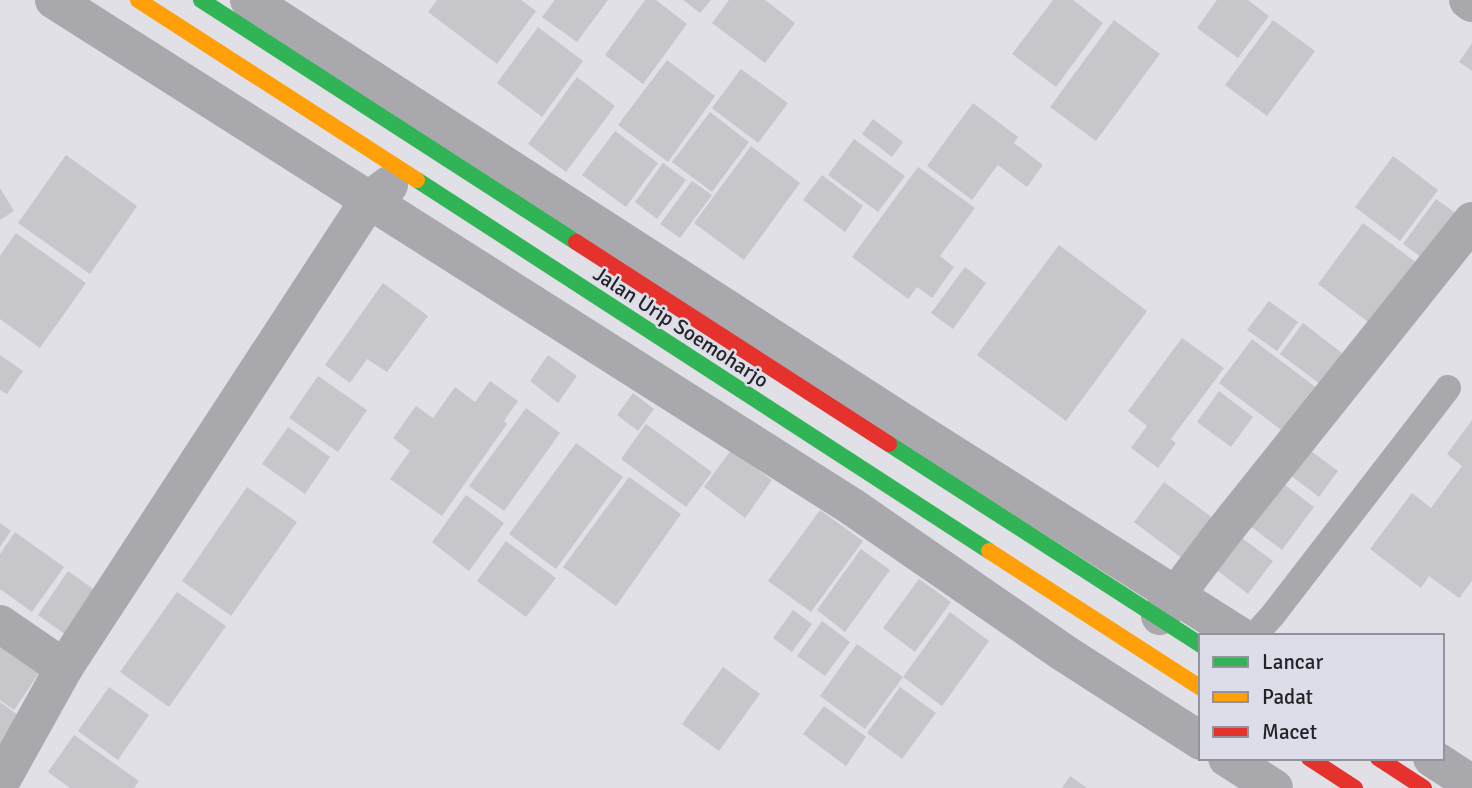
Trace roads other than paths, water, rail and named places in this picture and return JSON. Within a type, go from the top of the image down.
[{"type":"highway","name":"Jalan Urip Soemoharjo","points":[[138,0],[1199,687]]},
{"type":"highway","name":"Jalan Urip Soemoharjo","points":[[201,0],[1168,607],[1199,643]]},
{"type":"highway","points":[[1312,760],[1355,788]]},
{"type":"highway","points":[[1381,760],[1424,788]]},
{"type":"street","points":[[54,0],[851,506],[1064,653],[1199,740]]},
{"type":"street","points":[[249,0],[1168,607],[1235,634]]},
{"type":"street","points":[[0,783],[64,668],[369,200],[404,173]]},
{"type":"street","points":[[1168,607],[1222,534],[1472,221]]},
{"type":"street","points":[[0,624],[64,668]]},
{"type":"street","points":[[1230,760],[1273,788]]},
{"type":"street","points":[[1435,760],[1472,784]]},
{"type":"lane","points":[[1256,634],[1448,388]]}]
